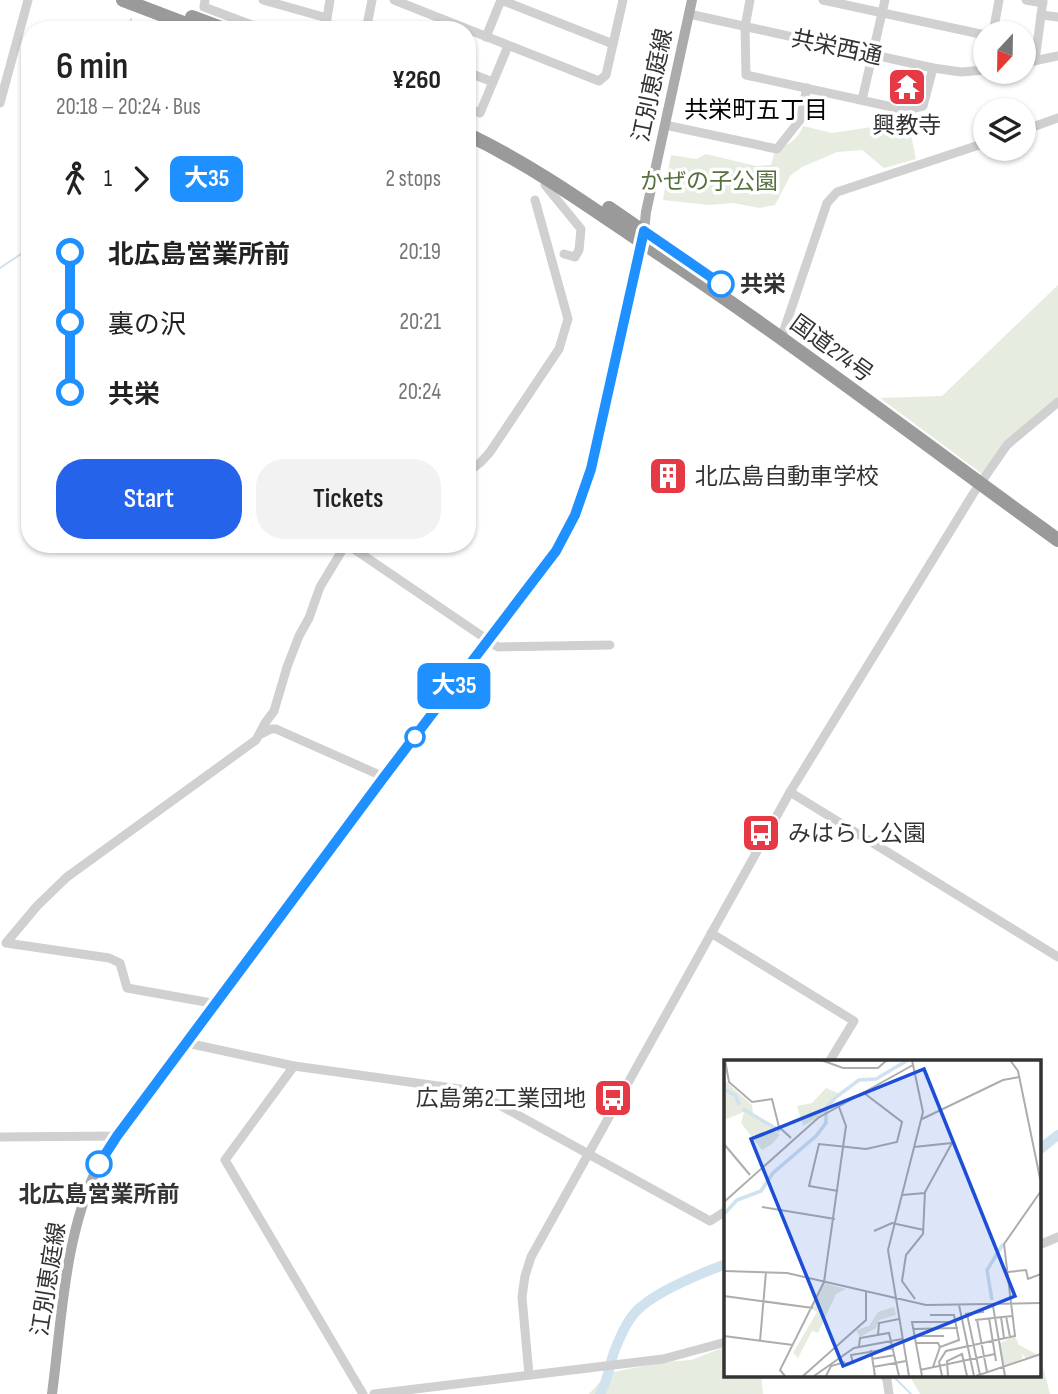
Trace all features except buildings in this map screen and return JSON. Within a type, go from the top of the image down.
[{"type":"highway","points":[[122,0],[178,21]]},
{"type":"highway","points":[[148,0],[203,21]]},
{"type":"highway","name":"国道274号","points":[[476,128],[548,168],[721,295],[783,335],[982,479],[1058,529]]},
{"type":"highway","name":"国道274号","points":[[476,139],[549,178],[643,236]]},
{"type":"highway","name":"国道274号","points":[[982,479],[1058,540]]},
{"type":"main road","name":"江別恵庭線","points":[[52,1394],[66,1273],[77,1223],[98,1166],[117,1136],[384,777],[556,551],[575,515],[591,469],[692,0]]},
{"type":"street","points":[[22,21],[28,0]]},
{"type":"street","points":[[205,0],[204,7],[241,21]]},
{"type":"street","points":[[263,0],[293,4],[327,18]]},
{"type":"street","points":[[327,21],[330,0]]},
{"type":"street","points":[[368,21],[372,0]]},
{"type":"street","points":[[394,0],[446,21]]},
{"type":"street","points":[[486,37],[501,0],[613,44]]},
{"type":"street","points":[[476,33],[599,81],[606,75],[622,2],[610,0]]},
{"type":"street","points":[[751,0],[745,27],[747,75],[906,110],[923,106],[933,68]]},
{"type":"street","points":[[823,0],[973,32]]},
{"type":"street","points":[[862,100],[885,0]]},
{"type":"street","points":[[995,21],[999,0]]},
{"type":"street","points":[[1026,0],[1043,2],[1036,53]]},
{"type":"street","name":"共栄西通","points":[[689,14],[933,68],[973,71]]},
{"type":"street","points":[[1041,15],[1058,17]]},
{"type":"street","points":[[0,103],[21,26]]},
{"type":"street","points":[[476,111],[481,113],[508,46]]},
{"type":"street","points":[[1036,61],[1058,56]]},
{"type":"street","points":[[476,75],[493,82]]},
{"type":"street","points":[[665,125],[777,149],[800,120],[807,88]]},
{"type":"street","points":[[1036,126],[1058,118]]},
{"type":"street","points":[[783,335],[827,203],[837,192],[973,146]]},
{"type":"street","points":[[549,178],[545,185],[581,229],[579,250],[575,257],[564,254]]},
{"type":"street","points":[[476,467],[490,452],[559,349],[568,319],[535,200]]},
{"type":"street","points":[[529,1375],[522,1297],[531,1257],[790,792],[982,479],[1007,445],[1058,402]]},
{"type":"street","points":[[217,1004],[127,988],[120,963],[109,958],[6,943],[37,906],[67,877],[256,740],[274,711],[292,655],[320,587],[341,553]]},
{"type":"street","points":[[360,553],[498,647],[610,645]]},
{"type":"street","points":[[259,735],[276,729],[384,777]]},
{"type":"street","points":[[790,792],[1058,957]]},
{"type":"street","points":[[711,933],[854,1021],[830,1060]]},
{"type":"street","points":[[187,1043],[294,1066],[474,1091],[710,1221],[724,1212]]},
{"type":"street","points":[[294,1066],[225,1160],[363,1394]]},
{"type":"street","points":[[0,1136],[117,1136]]},
{"type":"street","points":[[1040,1245],[1058,1237]]},
{"type":"street","points":[[374,1394],[663,1359],[724,1343]]},
{"type":"street","points":[[885,1376],[890,1394]]},
{"type":"green space","name":"かぜの子公園","points":[[894,113],[907,116],[916,159],[884,168],[862,150],[837,152],[802,167],[790,176],[775,205],[760,208],[733,203],[709,205],[663,200],[671,155],[696,159],[706,154],[756,166],[771,165],[775,151],[796,138],[803,126],[832,133],[885,125],[892,122]]},
{"type":"green space","points":[[1058,285],[1058,402],[1007,445],[985,476],[880,398],[942,396]]},
{"type":"green space","points":[[724,1347],[724,1376],[761,1376],[763,1394],[589,1394],[608,1373],[691,1360]]},
{"type":"green space","points":[[1040,1356],[1050,1394],[920,1394],[910,1376],[1040,1376]]},
{"type":"waterway","points":[[0,268],[21,254]]},
{"type":"waterway","points":[[1040,1149],[1058,1135]]},
{"type":"waterway","points":[[600,1394],[621,1336],[637,1310],[671,1288],[724,1265]]},
{"type":"waterway","points":[[893,1376],[911,1394]]},
{"type":"bus line","name":"大35","points":[[99,1164],[117,1136],[384,777],[556,551],[575,515],[591,469],[644,231],[721,284]]},
{"type":"place","name":"興教寺","points":[[907,87]]},
{"type":"place","name":"共栄","points":[[721,284]]},
{"type":"place","name":"北広島自動車学校","points":[[668,476]]},
{"type":"place","name":"みはらし公園","points":[[761,833]]},
{"type":"place","name":"広島第2工業団地","points":[[613,1098]]},
{"type":"place","name":"北広島営業所前","points":[[99,1164]]},
{"type":"district","name":"共栄町五丁目","points":[[756,110]]}]
